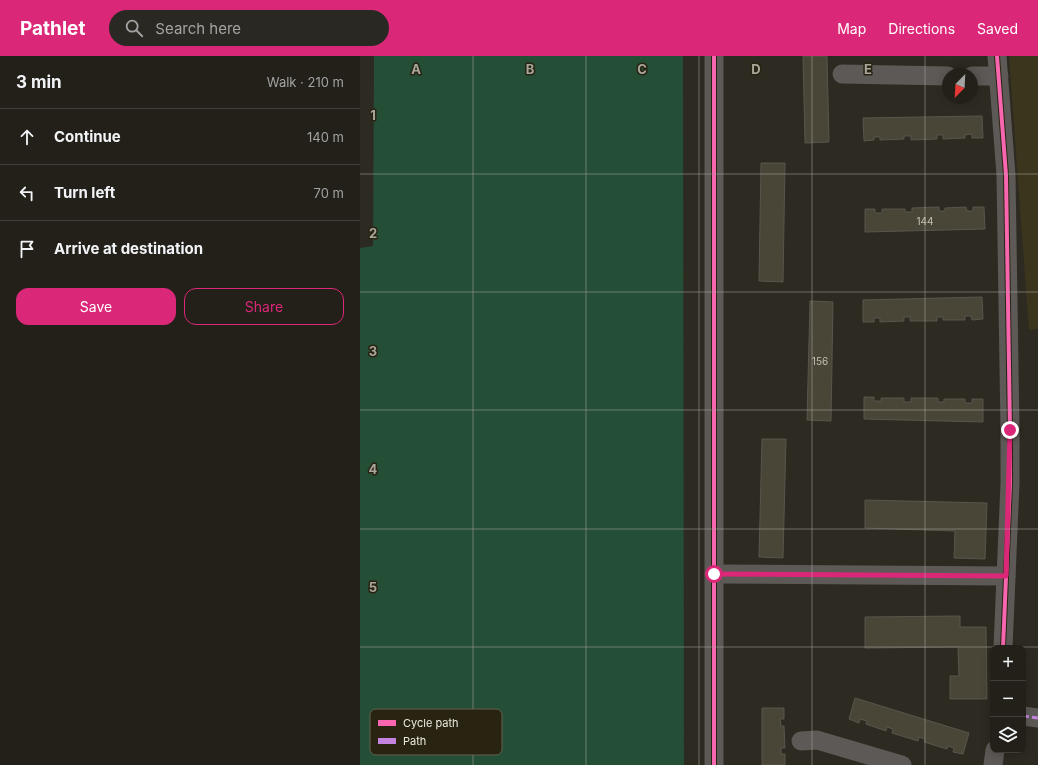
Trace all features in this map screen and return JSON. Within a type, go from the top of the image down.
[{"type":"street","points":[[714,56],[714,765]]},
{"type":"street","points":[[997,56],[1006,175],[1010,423],[1010,483],[1003,645]]},
{"type":"street","points":[[842,74],[942,76]]},
{"type":"street","points":[[978,76],[999,76]]},
{"type":"street","points":[[714,574],[1006,576]]},
{"type":"street","points":[[1026,716],[1038,718]]},
{"type":"street","points":[[801,741],[817,740],[902,765]]},
{"type":"street","points":[[993,765],[995,753]]},
{"type":"shaded area","points":[[1009,56],[1038,56],[1038,329],[1029,330]]},
{"type":"green space","points":[[374,56],[683,56],[684,765],[360,765],[360,248],[373,246]]},
{"type":"building","points":[[803,56],[827,56],[829,142],[805,143]]},
{"type":"building","points":[[982,116],[983,138],[972,138],[972,134],[965,135],[965,138],[943,139],[943,135],[937,135],[937,139],[911,140],[911,136],[904,136],[904,139],[880,140],[880,137],[874,137],[874,140],[864,141],[863,118]]},
{"type":"building","points":[[761,163],[785,163],[783,282],[759,281]]},
{"type":"building","points":[[939,207],[939,211],[945,211],[945,208],[966,207],[967,211],[973,211],[973,207],[984,207],[985,229],[865,232],[865,209],[875,209],[875,213],[882,213],[882,209],[905,209],[905,212],[912,212],[912,208]]},
{"type":"building","points":[[982,297],[983,319],[972,320],[971,316],[965,316],[965,320],[943,320],[943,317],[937,317],[937,321],[910,321],[910,317],[904,317],[904,321],[880,322],[880,318],[874,318],[874,322],[863,322],[863,300]]},
{"type":"building","points":[[810,301],[833,302],[831,421],[807,420]]},
{"type":"building","points":[[864,397],[874,397],[874,401],[881,401],[881,398],[904,398],[904,402],[911,402],[911,398],[938,398],[938,402],[944,402],[944,399],[965,399],[965,403],[972,403],[972,399],[983,399],[983,422],[864,419]]},
{"type":"building","points":[[762,439],[786,439],[783,558],[759,557]]},
{"type":"building","points":[[865,500],[987,503],[985,559],[954,558],[955,531],[865,528]]},
{"type":"building","points":[[960,616],[960,627],[986,627],[987,699],[950,699],[950,676],[959,676],[958,647],[865,648],[865,617]]},
{"type":"building","points":[[855,698],[969,733],[963,754],[953,752],[954,748],[948,746],[947,749],[924,742],[925,739],[919,737],[918,741],[892,733],[893,729],[887,727],[886,731],[866,724],[867,721],[860,719],[859,723],[849,719]]},
{"type":"building","points":[[762,708],[784,708],[784,719],[780,719],[781,726],[784,726],[785,748],[781,748],[781,754],[785,754],[785,765],[762,765]]},
{"type":"marked path","points":[[1026,716],[1038,718]]},
{"type":"cycle path","points":[[714,56],[714,765]]},
{"type":"cycle path","points":[[997,56],[1006,175],[1010,430],[1010,483],[1003,645]]},
{"type":"route","points":[[714,574],[1006,576],[1010,483],[1010,430]]}]
